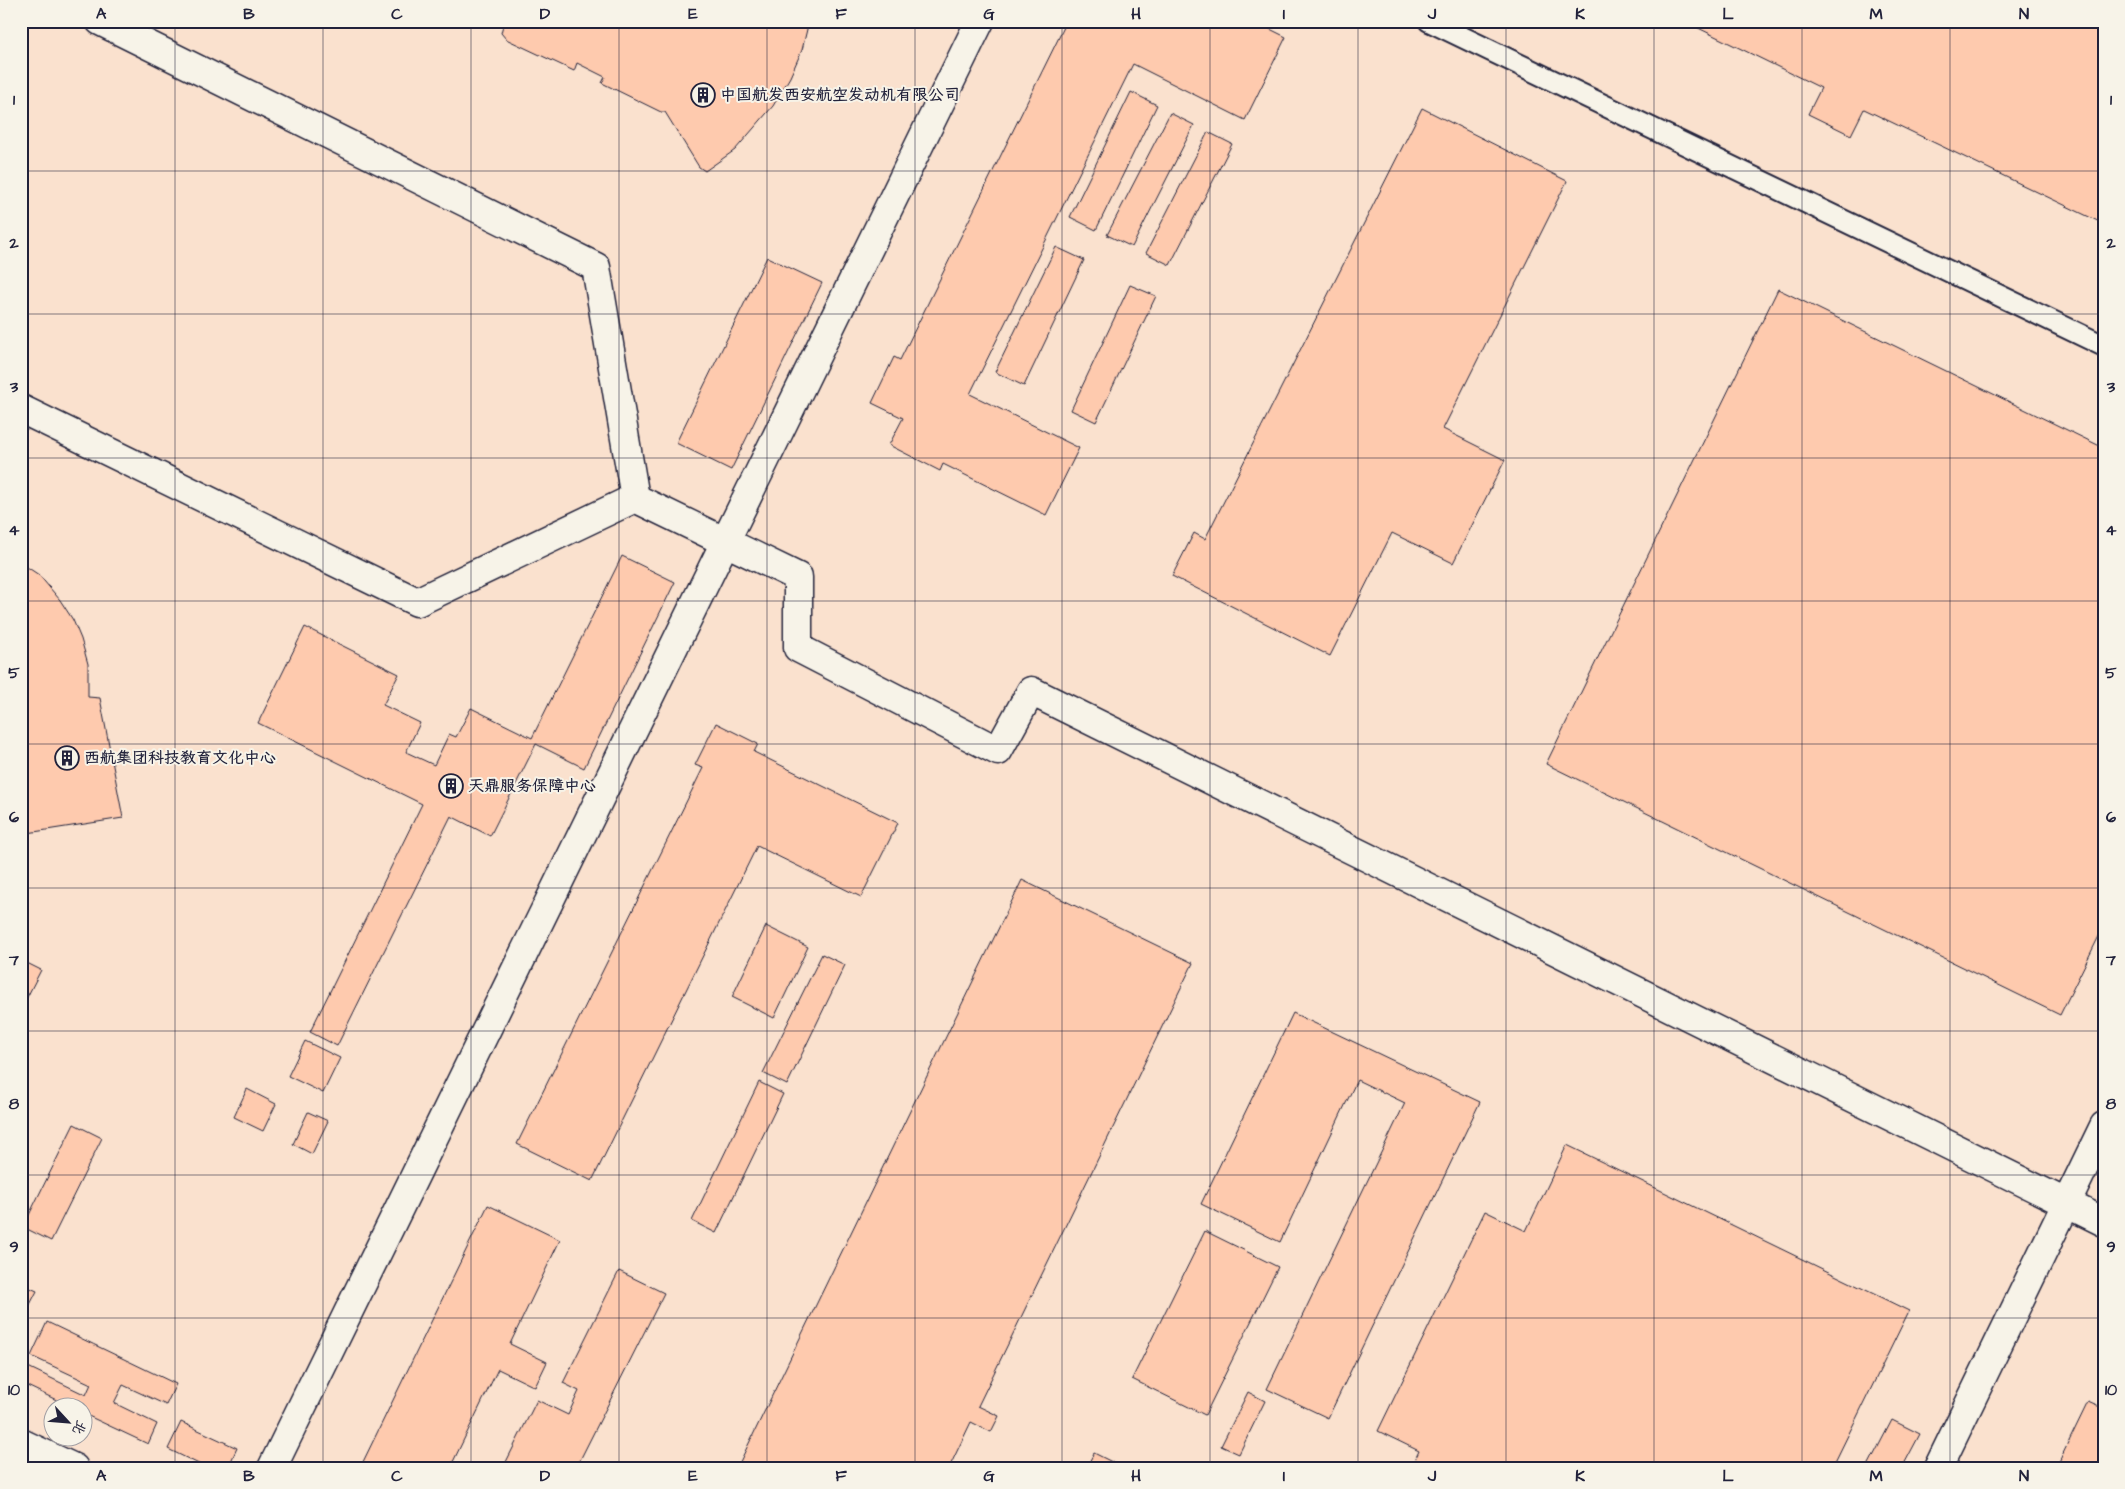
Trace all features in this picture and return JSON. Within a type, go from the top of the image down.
[{"type":"street","points":[[100,21],[596,267],[635,498]]},
{"type":"street","points":[[272,1468],[980,21]]},
{"type":"street","points":[[21,408],[416,602],[635,498]]},
{"type":"street","points":[[635,498],[798,576],[798,648],[998,751],[1032,691],[2104,1222]]},
{"type":"street","points":[[1938,1468],[2104,1126]]},
{"type":"street","points":[[21,1442],[74,1468]]},
{"type":"lane","points":[[1430,21],[2104,346]]},
{"type":"shaded area","points":[[21,21],[2104,21],[2104,1468],[21,1468]]},
{"type":"building","name":"中国航发西安航空发动机有限公司","points":[[504,21],[809,21],[802,50],[790,77],[773,106],[735,150],[705,171],[699,167],[665,112],[661,112],[602,83],[605,77],[577,63],[574,71],[506,39],[501,33]]},
{"type":"building","points":[[1067,21],[1254,21],[1286,37],[1245,120],[1133,64],[970,394],[1079,448],[1046,515],[943,464],[940,471],[889,445],[903,418],[872,403],[894,357],[900,360]]},
{"type":"building","points":[[1684,21],[2104,21],[2104,224],[1864,109],[1851,135],[1808,114],[1821,88]]},
{"type":"building","points":[[1131,92],[1157,105],[1096,230],[1070,217]]},
{"type":"building","points":[[1422,108],[1567,181],[1443,429],[1505,460],[1453,563],[1392,533],[1330,656],[1172,576],[1194,533],[1205,539]]},
{"type":"building","points":[[1170,113],[1194,125],[1132,247],[1107,235]]},
{"type":"building","points":[[1208,132],[1232,144],[1170,265],[1146,253]]},
{"type":"building","points":[[1056,247],[1084,260],[1024,386],[995,372]]},
{"type":"building","points":[[767,257],[822,283],[731,470],[676,443]]},
{"type":"building","points":[[1130,285],[1156,296],[1096,422],[1071,410]]},
{"type":"building","points":[[1778,289],[2104,448],[2104,926],[2060,1015],[1546,764]]},
{"type":"building","name":"天鼎服务保障中心","points":[[622,556],[675,582],[584,768],[536,744],[490,836],[451,816],[337,1046],[310,1032],[422,804],[258,723],[305,627],[399,674],[383,705],[420,723],[406,752],[434,765],[449,734],[456,737],[471,708],[532,738]]},
{"type":"building","name":"西航集团科技教育文化中心","points":[[21,563],[39,575],[60,600],[73,620],[81,639],[88,664],[88,697],[100,698],[123,818],[21,834]]},
{"type":"building","points":[[716,723],[758,744],[754,752],[898,823],[861,897],[757,846],[592,1181],[517,1144],[703,768],[695,765]]},
{"type":"building","points":[[1022,880],[1193,963],[978,1406],[999,1416],[991,1432],[971,1422],[949,1468],[737,1468]]},
{"type":"building","points":[[766,926],[808,947],[774,1018],[732,997]]},
{"type":"building","points":[[822,954],[845,965],[787,1085],[763,1073]]},
{"type":"building","points":[[21,960],[41,970],[21,1009]]},
{"type":"building","points":[[1293,1013],[1480,1102],[1328,1418],[1267,1389],[1405,1103],[1357,1080],[1280,1242],[1201,1204]]},
{"type":"building","points":[[305,1041],[340,1058],[323,1093],[288,1076]]},
{"type":"building","points":[[759,1082],[783,1094],[716,1233],[692,1221]]},
{"type":"building","points":[[247,1089],[276,1104],[263,1131],[234,1117]]},
{"type":"building","points":[[308,1112],[328,1121],[312,1154],[293,1144]]},
{"type":"building","points":[[74,1124],[102,1138],[51,1241],[23,1227]]},
{"type":"building","points":[[1567,1145],[1909,1311],[1832,1468],[1411,1468],[1419,1451],[1378,1431],[1485,1211],[1526,1231]]},
{"type":"building","points":[[488,1205],[560,1240],[510,1344],[547,1362],[535,1387],[498,1369],[450,1468],[360,1468]]},
{"type":"building","points":[[1205,1231],[1278,1267],[1205,1415],[1132,1379]]},
{"type":"building","points":[[619,1271],[664,1293],[576,1468],[503,1468],[537,1400],[568,1415],[579,1391],[563,1383]]},
{"type":"building","points":[[21,1284],[37,1291],[25,1314],[21,1313]]},
{"type":"building","points":[[47,1322],[176,1384],[166,1405],[123,1385],[114,1403],[157,1424],[148,1444],[92,1418],[92,1396],[48,1396],[21,1383],[21,1375],[26,1366],[86,1395],[91,1384],[31,1356]]},
{"type":"building","points":[[1248,1392],[1265,1401],[1239,1454],[1221,1446]]},
{"type":"building","points":[[2088,1402],[2104,1409],[2104,1468],[2056,1468]]},
{"type":"building","points":[[1892,1420],[1920,1434],[1902,1468],[1867,1468]]},
{"type":"building","points":[[181,1422],[237,1448],[228,1468],[207,1468],[168,1449]]},
{"type":"building","points":[[1094,1453],[1124,1468],[1086,1468]]},
{"type":"place","name":"中国航发西安航空发动机有限公司","points":[[703,95]]},
{"type":"place","name":"西航集团科技教育文化中心","points":[[67,758]]},
{"type":"place","name":"天鼎服务保障中心","points":[[451,786]]}]
